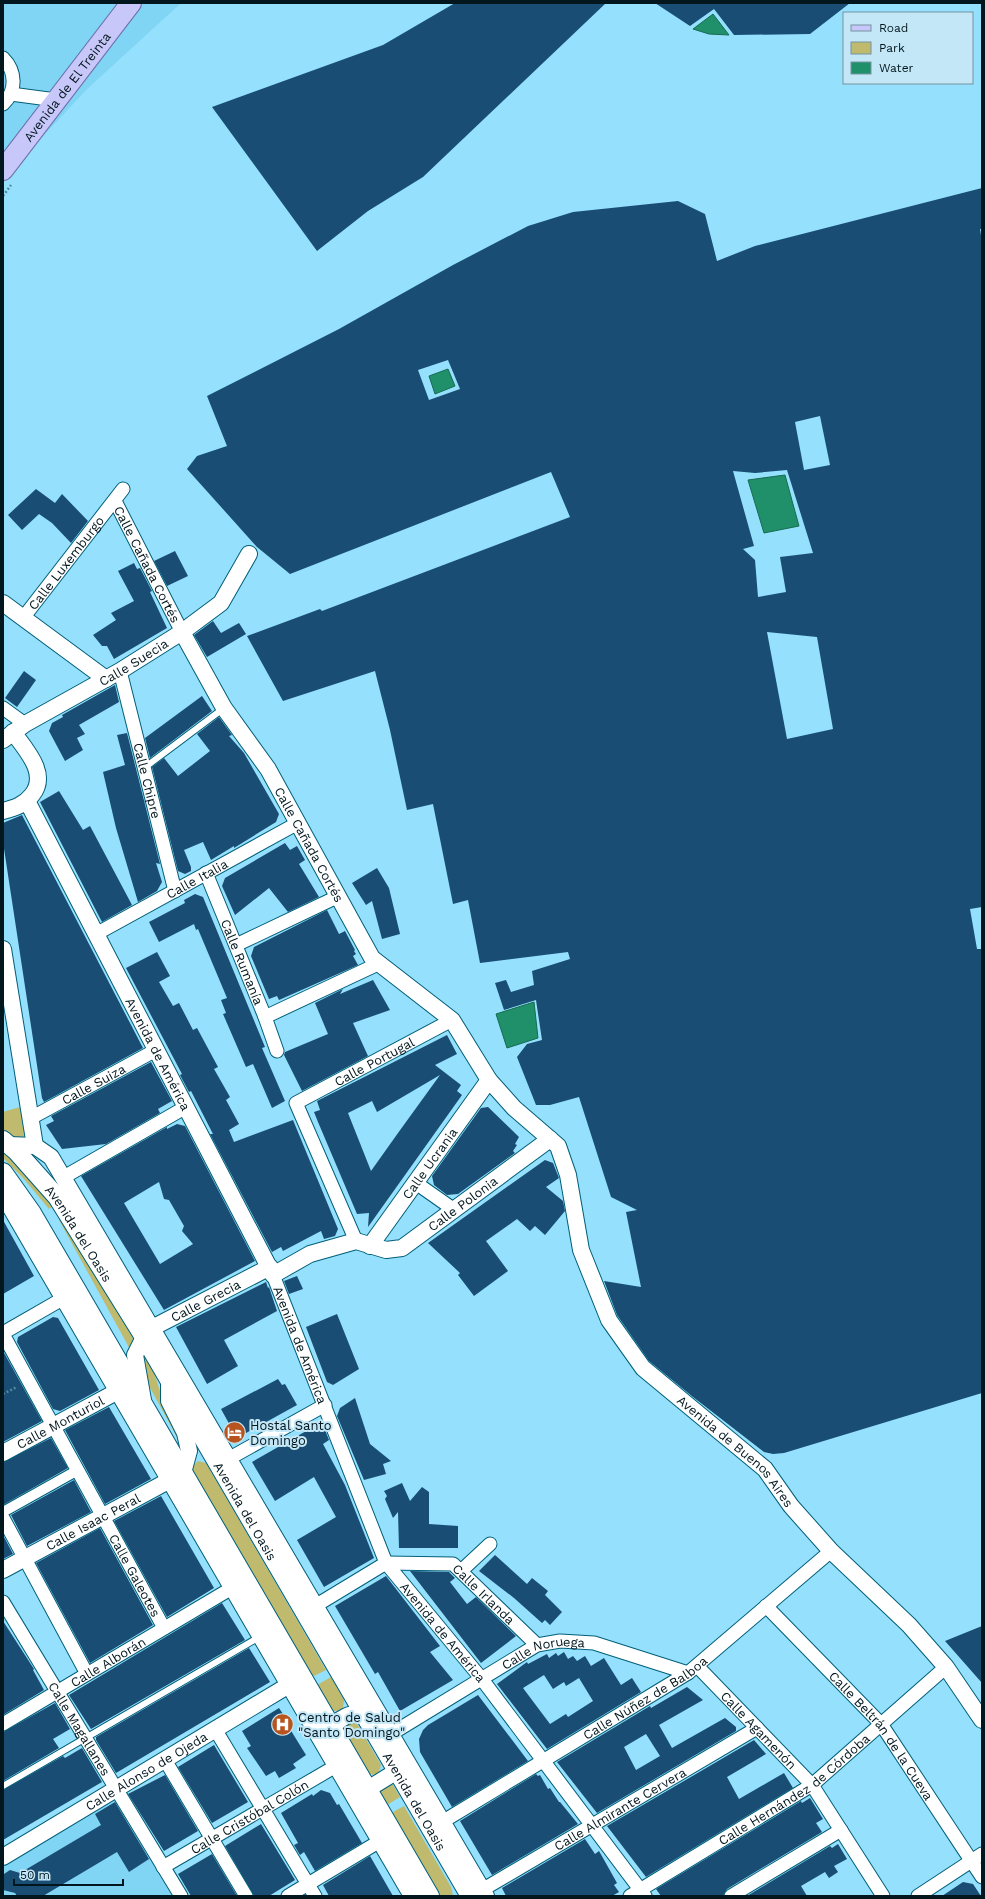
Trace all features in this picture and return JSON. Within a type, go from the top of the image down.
[{"type":"main road","name":"Avenida de El Treinta","points":[[3,170],[131,3]]},
{"type":"main road","name":"Avenida del Oasis","points":[[6,1142],[57,1197],[148,1333],[169,1380],[224,1462],[397,1772],[479,1894]]},
{"type":"main road","points":[[3,1172],[32,1214],[144,1405],[177,1477],[332,1727],[430,1896]]},
{"type":"street","points":[[3,58],[13,73],[14,84],[7,99],[56,100]]},
{"type":"street","name":"Calle Luxemburgo","points":[[23,618],[124,489]]},
{"type":"street","name":"Calle Cañada Cortés","points":[[114,501],[182,632],[224,708],[268,769],[372,958],[452,1020],[489,1080],[514,1108],[554,1142]]},
{"type":"street","name":"Calle Suecia","points":[[14,732],[120,671],[182,632],[221,603],[249,554]]},
{"type":"street","points":[[3,603],[106,679]]},
{"type":"street","name":"Calle Chipre","points":[[120,671],[175,891]]},
{"type":"street","points":[[3,708],[14,732],[36,766],[40,779],[35,791],[27,801],[16,808],[3,811]]},
{"type":"street","name":"Avenida de América","points":[[27,801],[271,1271],[386,1563],[481,1678],[592,1826],[639,1894]]},
{"type":"street","name":"Calle Italia","points":[[96,934],[298,823]]},
{"type":"street","name":"Calle Rumanía","points":[[206,873],[265,1017],[276,1051]]},
{"type":"street","points":[[236,945],[338,896]]},
{"type":"street","points":[[3,949],[35,1146],[6,1142]]},
{"type":"street","points":[[265,1017],[380,963]]},
{"type":"street","name":"Calle Portugal","points":[[363,1244],[296,1103],[452,1020]]},
{"type":"street","name":"Calle Suiza","points":[[31,1118],[156,1050]]},
{"type":"street","name":"Calle Ucrania","points":[[363,1244],[416,1183],[489,1080]]},
{"type":"street","points":[[57,1197],[64,1177],[186,1107]]},
{"type":"street","name":"Calle Polonia","points":[[363,1244],[386,1250],[402,1248],[453,1210],[554,1142]]},
{"type":"street","name":"Avenida de Buenos Aires","points":[[554,1142],[568,1175],[581,1250],[609,1320],[643,1368],[766,1469],[791,1506],[831,1551],[909,1625],[946,1667],[982,1720]]},
{"type":"street","name":"Avenida del Oasis","points":[[35,1146],[51,1157],[64,1177],[148,1333],[224,1462],[315,1606],[381,1717],[442,1822],[479,1894]]},
{"type":"street","points":[[416,1183],[453,1210]]},
{"type":"street","points":[[3,1189],[6,1206],[64,1298],[118,1392],[177,1477],[232,1588],[412,1896]]},
{"type":"street","name":"Calle Grecia","points":[[148,1333],[271,1271],[310,1254],[363,1244]]},
{"type":"street","points":[[3,1333],[64,1298]]},
{"type":"street","name":"Calle Galeotes","points":[[3,1333],[164,1628]]},
{"type":"street","points":[[144,1405],[135,1355],[148,1333]]},
{"type":"street","points":[[169,1380],[169,1401],[185,1433],[189,1450],[177,1477]]},
{"type":"street","name":"Calle Monturiol","points":[[3,1453],[118,1392]]},
{"type":"street","points":[[224,1462],[325,1405]]},
{"type":"street","points":[[3,1512],[78,1470]]},
{"type":"street","name":"Calle Isaac Peral","points":[[3,1570],[177,1477]]},
{"type":"street","points":[[3,1518],[87,1674]]},
{"type":"street","points":[[461,1571],[490,1544]]},
{"type":"street","name":"Calle Núñez de Balboa","points":[[442,1822],[544,1762],[692,1670],[831,1551]]},
{"type":"street","points":[[315,1606],[386,1563]]},
{"type":"street","name":"Calle Irlanda","points":[[386,1563],[453,1564],[537,1645]]},
{"type":"street","name":"Calle Alborán","points":[[3,1724],[232,1588]]},
{"type":"street","name":"Calle Magallanes","points":[[3,1602],[180,1896]]},
{"type":"street","name":"Calle Beltrán de la Cueva","points":[[766,1606],[881,1724],[977,1857],[982,1877]]},
{"type":"street","name":"Calle Noruega","points":[[391,1734],[537,1645],[560,1641],[594,1643],[671,1669],[692,1670]]},
{"type":"street","name":"Calle Hernández de Córdoba","points":[[639,1894],[812,1785],[946,1667]]},
{"type":"street","name":"Calle Agamenón","points":[[692,1670],[757,1728],[812,1785],[883,1896]]},
{"type":"street","name":"Calle Alonso de Ojeda","points":[[3,1857],[289,1685]]},
{"type":"street","points":[[323,1743],[332,1727],[347,1714],[363,1713],[381,1717]]},
{"type":"street","name":"Calle Almirante Cervera","points":[[479,1894],[757,1728]]},
{"type":"street","points":[[215,1729],[315,1896]]},
{"type":"street","points":[[346,1782],[368,1789],[397,1772],[402,1754]]},
{"type":"street","points":[[165,1760],[246,1896]]},
{"type":"street","name":"Calle Cristóbal Colón","points":[[163,1867],[336,1766]]},
{"type":"street","points":[[731,1896],[841,1830]]},
{"type":"street","points":[[288,1896],[380,1841]]},
{"type":"street","points":[[918,1896],[977,1857]]},
{"type":"lane","points":[[144,768],[224,708]]},
{"type":"lane","points":[[3,1786],[261,1636]]},
{"type":"shaded area","points":[[3,3],[181,3],[87,89],[3,179]]},
{"type":"shaded area","points":[[116,1789],[180,1896],[3,1896],[3,1857]]},
{"type":"green space","points":[[20,1107],[24,1136],[22,1138],[6,1135],[3,1132],[3,1112]]},
{"type":"green space","points":[[3,1150],[54,1205],[49,1209],[23,1178],[3,1158]]},
{"type":"green space","points":[[64,1217],[135,1342],[131,1351],[59,1220]]},
{"type":"green space","points":[[143,1353],[154,1372],[163,1401],[185,1452],[141,1371]]},
{"type":"green space","points":[[198,1461],[206,1463],[326,1670],[312,1677],[193,1472],[194,1465]]},
{"type":"green space","points":[[331,1677],[344,1700],[343,1708],[338,1711],[332,1711],[317,1685]]},
{"type":"green space","points":[[345,1719],[355,1720],[381,1765],[378,1775],[368,1774],[342,1728]]},
{"type":"green space","points":[[389,1784],[393,1785],[400,1797],[387,1805],[381,1796],[380,1790]]},
{"type":"green space","points":[[404,1806],[451,1887],[453,1896],[439,1896],[391,1813]]},
{"type":"water","points":[[713,14],[729,35],[709,34],[693,29]]},
{"type":"water","points":[[448,369],[455,386],[435,394],[429,376]]},
{"type":"water","points":[[785,475],[799,526],[764,533],[748,480]]},
{"type":"water","points":[[534,1002],[538,1038],[507,1048],[496,1014]]},
{"type":"building","points":[[455,3],[606,3],[423,177],[368,211],[317,251],[212,107],[383,45]]},
{"type":"building","points":[[655,3],[850,3],[810,34],[734,35],[714,9],[690,26]]},
{"type":"building","points":[[982,188],[982,229],[980,229],[982,242],[982,907],[970,909],[977,949],[982,949],[982,1393],[784,1453],[773,1454],[764,1452],[649,1361],[617,1315],[604,1281],[641,1287],[626,1212],[637,1210],[611,1197],[579,1097],[550,1105],[536,1105],[517,1057],[527,1044],[542,1040],[536,1000],[504,1010],[495,983],[506,980],[511,992],[534,985],[532,971],[570,959],[568,952],[480,963],[468,900],[453,904],[433,804],[407,810],[390,730],[375,671],[283,701],[247,636],[320,609],[322,611],[570,517],[551,472],[290,574],[257,547],[187,469],[197,456],[227,446],[207,396],[339,329],[453,265],[528,226],[573,212],[678,201],[705,214],[717,261],[755,246]],"holes":[[[448,360],[460,389],[429,400],[418,370]],[[820,416],[830,465],[804,470],[795,422]],[[787,470],[813,553],[780,557],[786,592],[758,597],[755,560],[743,549],[754,546],[733,471],[755,473]],[[767,632],[817,637],[833,729],[787,739]]]},
{"type":"building","points":[[36,489],[55,503],[62,494],[88,521],[71,543],[52,523],[39,514],[22,530],[8,515]]},
{"type":"building","points":[[175,551],[188,576],[167,586],[154,561]]},
{"type":"building","points":[[134,563],[137,569],[140,568],[152,591],[150,592],[167,628],[114,659],[107,646],[102,646],[93,635],[116,620],[111,613],[134,601],[118,571]]},
{"type":"building","points":[[213,621],[221,633],[239,623],[246,634],[207,657],[194,635]]},
{"type":"building","points":[[24,671],[36,680],[17,707],[5,698]]},
{"type":"building","points":[[115,685],[119,702],[79,725],[85,734],[77,738],[83,750],[65,761],[49,731],[52,723],[63,717],[62,715]]},
{"type":"building","points":[[202,696],[212,711],[150,758],[145,738]]},
{"type":"building","points":[[219,717],[232,735],[229,736],[244,753],[279,814],[276,822],[234,848],[234,846],[211,860],[203,842],[184,850],[191,867],[191,871],[185,874],[178,871],[152,767],[164,758],[178,776],[210,751],[197,734]]},
{"type":"building","points":[[127,733],[160,864],[156,863],[162,882],[157,891],[138,902],[116,828],[103,772],[125,765],[117,735]]},
{"type":"building","points":[[59,791],[83,830],[90,826],[132,905],[102,922],[40,802]]},
{"type":"building","points":[[22,815],[143,1048],[44,1102],[42,1098],[3,842],[3,823]]},
{"type":"building","points":[[285,843],[290,850],[297,846],[305,860],[299,864],[319,897],[288,912],[269,888],[235,915],[222,886],[225,878]]},
{"type":"building","points":[[377,868],[389,888],[400,934],[382,939],[372,901],[366,905],[352,883]]},
{"type":"building","points":[[195,894],[203,897],[265,1047],[262,1048],[285,1101],[272,1108],[253,1064],[246,1067],[223,1014],[226,1013],[221,1000],[227,998],[198,929],[196,930],[194,924],[159,942],[149,922],[185,903],[184,900]]},
{"type":"building","points":[[327,910],[339,934],[345,931],[355,950],[354,951],[356,954],[353,956],[358,965],[279,1000],[277,996],[269,999],[251,956],[254,947]]},
{"type":"building","points":[[157,952],[170,976],[159,982],[173,1006],[179,1003],[193,1030],[197,1028],[218,1067],[214,1069],[230,1097],[226,1100],[239,1124],[229,1130],[234,1142],[293,1120],[338,1229],[335,1236],[324,1239],[321,1231],[283,1251],[281,1247],[272,1252],[210,1134],[213,1134],[191,1091],[189,1092],[180,1075],[182,1074],[126,968]]},
{"type":"building","points":[[373,980],[390,1010],[353,1023],[368,1056],[302,1091],[284,1055],[285,1052],[328,1034],[315,1003],[343,989],[340,994]]},
{"type":"building","points":[[447,1035],[457,1054],[435,1065],[461,1085],[457,1091],[462,1095],[368,1227],[369,1213],[357,1214],[318,1122],[314,1112],[320,1110],[317,1101]],"holes":[[[440,1075],[371,1171],[348,1113],[372,1101],[377,1112]]]},
{"type":"building","points":[[151,1062],[172,1101],[158,1109],[160,1113],[106,1144],[62,1149],[46,1125],[54,1121],[51,1116]]},
{"type":"building","points":[[488,1107],[519,1137],[515,1144],[517,1145],[513,1151],[515,1153],[458,1194],[447,1195],[434,1185],[432,1176],[481,1108]]},
{"type":"building","points":[[177,1124],[185,1126],[255,1261],[164,1310],[81,1176],[167,1127],[167,1129]],"holes":[[[159,1182],[164,1199],[169,1200],[184,1226],[182,1231],[193,1244],[160,1264],[124,1203]]]},
{"type":"building","points":[[545,1160],[553,1163],[559,1178],[546,1187],[563,1201],[565,1211],[545,1235],[535,1226],[530,1231],[517,1219],[486,1241],[508,1271],[474,1296],[458,1275],[460,1273],[428,1243]]},
{"type":"building","points":[[3,1220],[34,1276],[3,1294]]},
{"type":"building","points":[[297,1276],[303,1289],[289,1294],[284,1281]]},
{"type":"building","points":[[266,1282],[277,1311],[224,1340],[238,1366],[207,1384],[176,1327]]},
{"type":"building","points":[[337,1314],[359,1369],[333,1385],[327,1382],[306,1327]]},
{"type":"building","points":[[53,1317],[58,1318],[99,1390],[60,1411],[53,1409],[17,1342],[18,1337]]},
{"type":"building","points":[[3,1351],[42,1421],[3,1442]]},
{"type":"building","points":[[278,1379],[282,1385],[285,1384],[297,1405],[237,1438],[221,1409]]},
{"type":"building","points":[[355,1398],[370,1444],[391,1461],[383,1464],[386,1474],[364,1480],[337,1416],[340,1408]]},
{"type":"building","points":[[109,1407],[151,1479],[105,1504],[65,1430]]},
{"type":"building","points":[[315,1426],[325,1430],[329,1440],[323,1444],[345,1485],[374,1558],[324,1587],[297,1540],[336,1517],[314,1477],[275,1501],[252,1462]]},
{"type":"building","points":[[51,1438],[68,1468],[3,1505],[3,1462]]},
{"type":"building","points":[[74,1480],[91,1512],[27,1546],[11,1515]]},
{"type":"building","points":[[402,1483],[410,1501],[422,1487],[429,1492],[429,1524],[458,1526],[458,1548],[399,1548],[398,1512],[393,1518],[385,1499],[387,1496],[384,1491]]},
{"type":"building","points":[[161,1496],[214,1588],[167,1617],[114,1521]]},
{"type":"building","points":[[100,1528],[153,1625],[90,1663],[36,1563]]},
{"type":"building","points":[[3,1535],[13,1554],[3,1559]]},
{"type":"building","points":[[495,1555],[527,1584],[532,1578],[548,1591],[545,1595],[562,1612],[550,1625],[545,1620],[542,1623],[514,1598],[479,1571]]},
{"type":"building","points":[[410,1571],[449,1572],[455,1578],[450,1582],[467,1604],[476,1597],[516,1636],[481,1663]]},
{"type":"building","points":[[386,1576],[440,1646],[430,1652],[453,1680],[400,1711],[378,1672],[375,1674],[335,1606]]},
{"type":"building","points":[[222,1603],[245,1640],[91,1729],[69,1695]]},
{"type":"building","points":[[3,1621],[34,1669],[33,1670],[44,1690],[3,1715]]},
{"type":"building","points":[[982,1626],[982,1683],[945,1641]]},
{"type":"building","points":[[249,1648],[270,1682],[116,1773],[96,1740],[96,1737]]},
{"type":"building","points":[[564,1652],[568,1659],[573,1656],[577,1661],[585,1656],[591,1666],[604,1658],[621,1685],[632,1678],[641,1692],[547,1749],[497,1684],[527,1662],[528,1664],[547,1654],[549,1658],[556,1653],[558,1656]],"holes":[[[544,1675],[553,1689],[564,1682],[566,1686],[579,1678],[593,1701],[568,1717],[566,1714],[550,1724],[523,1688]]]},
{"type":"building","points":[[687,1687],[703,1700],[659,1725],[672,1748],[725,1718],[736,1727],[736,1731],[597,1813],[557,1762],[650,1706],[651,1708]],"holes":[[[646,1734],[660,1756],[636,1770],[624,1747]]]},
{"type":"building","points":[[478,1695],[528,1761],[452,1807],[420,1752],[419,1739],[423,1730],[428,1725]]},
{"type":"building","points":[[55,1703],[70,1729],[53,1739],[59,1748],[3,1781],[3,1732]]},
{"type":"building","points":[[279,1708],[287,1720],[285,1721],[306,1755],[293,1764],[296,1768],[279,1778],[275,1771],[266,1776],[247,1748],[251,1746],[242,1731]]},
{"type":"building","points":[[754,1740],[766,1754],[727,1777],[739,1799],[784,1773],[793,1788],[646,1877],[607,1826]]},
{"type":"building","points":[[214,1745],[248,1802],[212,1823],[178,1767]]},
{"type":"building","points":[[82,1748],[102,1782],[3,1840],[3,1790],[63,1756],[65,1758]]},
{"type":"building","points":[[536,1774],[538,1776],[540,1775],[548,1789],[550,1788],[559,1802],[578,1824],[492,1875],[460,1821]]},
{"type":"building","points":[[165,1775],[198,1831],[164,1851],[128,1794]]},
{"type":"building","points":[[321,1790],[330,1793],[337,1805],[339,1804],[362,1843],[315,1871],[304,1852],[300,1855],[294,1845],[298,1843],[281,1813],[312,1794],[313,1796]]},
{"type":"building","points":[[810,1798],[823,1819],[816,1823],[822,1832],[727,1889],[723,1896],[661,1896],[656,1889],[801,1801],[802,1803]]},
{"type":"building","points":[[115,1802],[149,1859],[129,1872],[117,1852],[43,1896],[17,1896],[15,1893],[3,1890],[4,1874],[10,1870],[20,1873],[101,1825],[95,1814]]},
{"type":"building","points":[[261,1824],[295,1880],[269,1896],[254,1896],[225,1846]]},
{"type":"building","points":[[585,1839],[595,1854],[599,1851],[617,1883],[614,1885],[619,1892],[612,1896],[506,1896],[502,1888]]},
{"type":"building","points":[[838,1844],[847,1859],[834,1866],[838,1872],[829,1878],[825,1872],[801,1886],[807,1896],[747,1896],[830,1846],[832,1848]]},
{"type":"building","points":[[212,1854],[237,1896],[191,1896],[178,1874]]},
{"type":"building","points":[[370,1856],[393,1896],[329,1896],[323,1885]]},
{"type":"building","points":[[963,1882],[973,1884],[981,1896],[942,1896]]},
{"type":"place","name":"Hostal Santo Domingo","points":[[234,1432]]},
{"type":"place","name":"Centro de Salud \"Santo Domingo\"","points":[[283,1724]]}]
